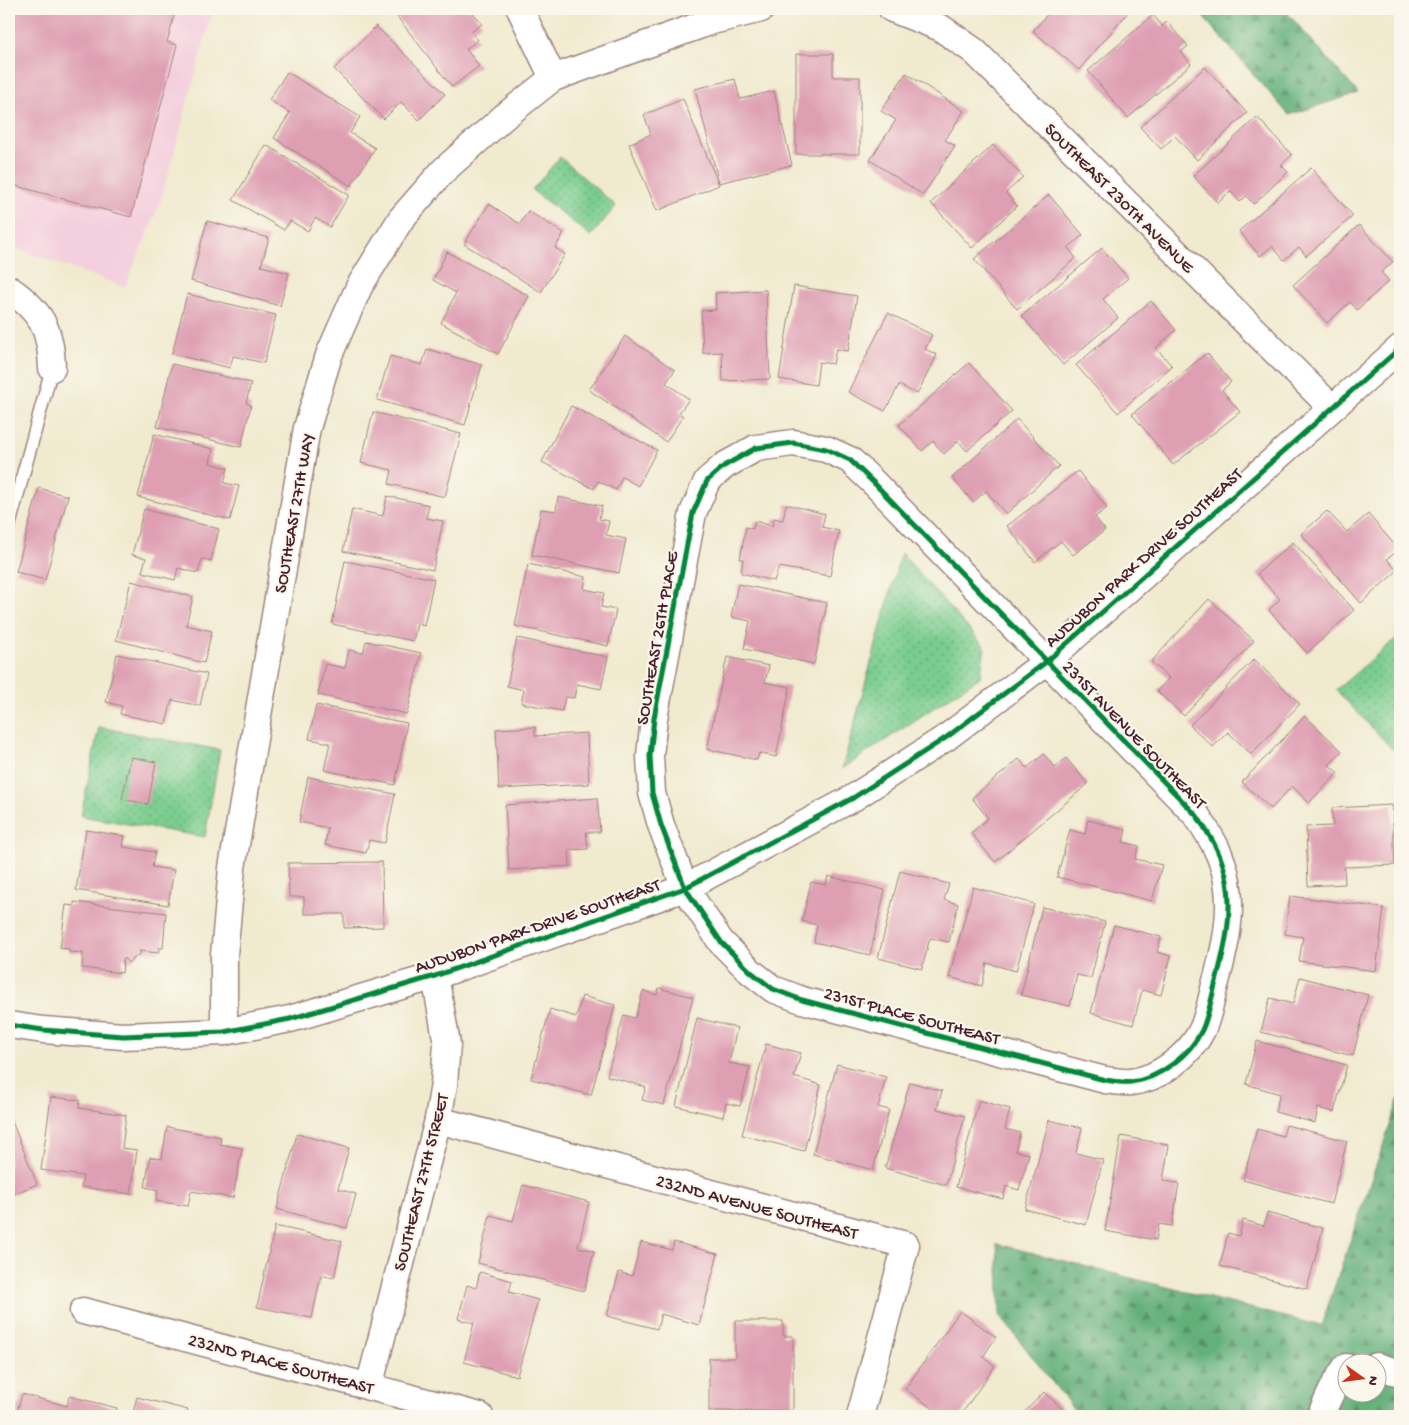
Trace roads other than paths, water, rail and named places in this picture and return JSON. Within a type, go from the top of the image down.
[{"type":"street","points":[[520,9],[553,78],[712,21],[761,9]]},
{"type":"street","name":"SOUTHEAST 230TH AVENUE","points":[[892,9],[941,28],[974,51],[1332,408]]},
{"type":"street","name":"SOUTHEAST 27TH WAY","points":[[224,1032],[224,955],[232,868],[307,428],[328,355],[359,287],[401,219],[443,170],[505,116],[553,78]]},
{"type":"street","points":[[9,290],[31,306],[45,327],[51,346],[52,368]]},
{"type":"street","name":"AUDUBON PARK DRIVE SOUTHEAST","points":[[9,1025],[43,1030],[123,1036],[224,1032],[290,1020],[435,976],[685,888],[853,798],[947,737],[1046,662],[1400,348]]},
{"type":"street","name":"231ST AVENUE SOUTHEAST","points":[[756,448],[793,443],[826,449],[850,460],[1197,816],[1217,846],[1227,880],[1230,909],[1224,952],[1202,1029],[1190,1047],[1174,1064]]},
{"type":"street","name":"SOUTHEAST 26TH PLACE","points":[[685,888],[661,825],[652,794],[650,756],[654,718],[693,513],[707,481],[724,466],[756,448]]},
{"type":"street","name":"231ST PLACE SOUTHEAST","points":[[685,888],[721,942],[750,972],[773,989],[802,1000],[1105,1080],[1130,1082],[1146,1079],[1174,1064]]},
{"type":"street","name":"SOUTHEAST 27TH STREET","points":[[369,1386],[438,1120],[444,1084],[447,1044],[435,976]]},
{"type":"street","name":"232ND AVENUE SOUTHEAST","points":[[438,1120],[906,1246],[860,1416]]},
{"type":"street","name":"232ND PLACE SOUTHEAST","points":[[83,1311],[480,1416]]},
{"type":"street","points":[[1386,1369],[1400,1373]]},
{"type":"street","points":[[1320,1416],[1336,1382]]},
{"type":"lane","points":[[9,526],[52,368]]}]
